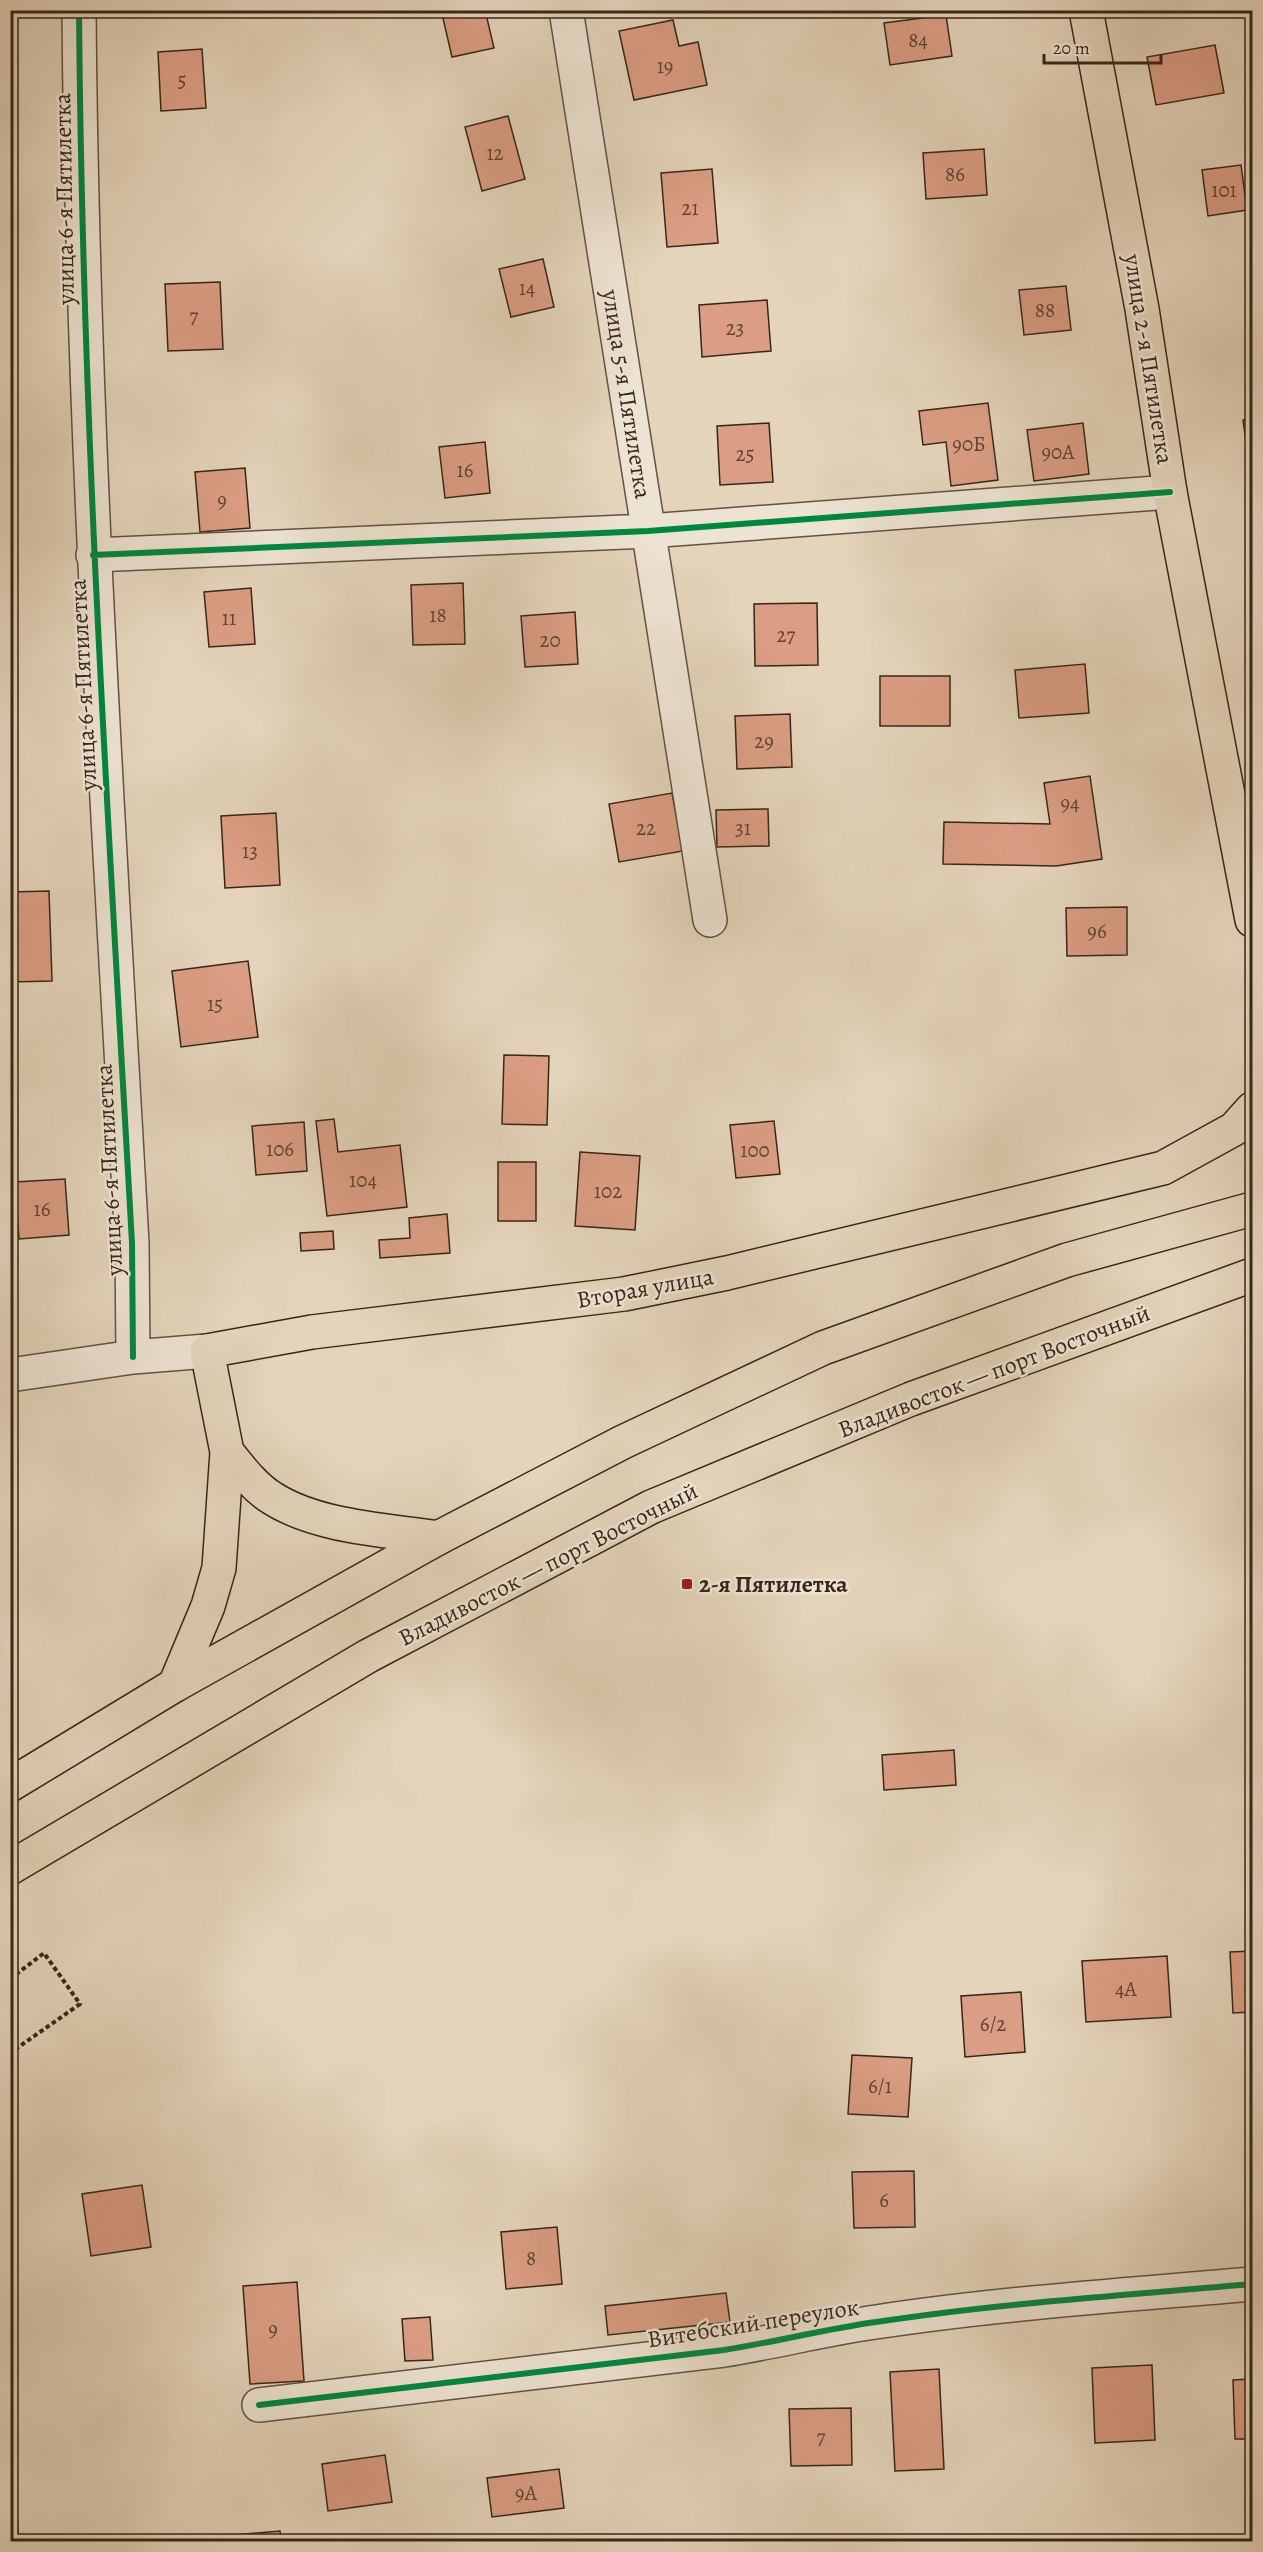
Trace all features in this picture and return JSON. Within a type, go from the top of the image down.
[{"type":"main road","name":"улица 2-я Пятилетка","points":[[1086,10],[1142,309],[1170,492],[1252,920]]},
{"type":"main road","name":"Вторая улица","points":[[207,1351],[312,1332],[624,1294],[727,1273],[1163,1168],[1234,1129],[1252,1109]]},
{"type":"main road","points":[[10,1785],[175,1685],[438,1538],[623,1442],[824,1348],[1067,1260],[1252,1209]]},
{"type":"main road","name":"Владивосток — порт Восточный","points":[[10,1868],[368,1656],[651,1507],[911,1399],[1252,1275]]},
{"type":"main road","points":[[175,1685],[208,1606],[219,1568],[227,1452],[207,1351]]},
{"type":"main road","points":[[227,1452],[246,1475],[271,1498],[302,1514],[438,1538]]},
{"type":"street","name":"улица 6-я Пятилетка","points":[[79,10],[80,174],[93,555],[132,1243],[133,1357]]},
{"type":"street","name":"улица 5-я Пятилетка","points":[[566,10],[710,920]]},
{"type":"street","points":[[93,555],[648,531],[1170,492]]},
{"type":"street","name":"Вторая улица","points":[[10,1375],[133,1357],[207,1351]]},
{"type":"street","name":"Витебский переулок","points":[[259,2405],[724,2350],[778,2342],[873,2322],[966,2310],[1252,2284]]},
{"type":"path","points":[[10,1979],[44,1953],[80,2004],[10,2053]]},
{"type":"building","points":[[457,10],[485,10],[494,48],[452,57],[442,14]]},
{"type":"building","points":[[946,15],[952,56],[890,65],[884,23]]},
{"type":"building","points":[[673,20],[679,46],[698,42],[707,85],[634,100],[619,31]]},
{"type":"building","points":[[1215,45],[1224,93],[1156,105],[1147,57]]},
{"type":"building","points":[[202,49],[206,108],[161,111],[158,52]]},
{"type":"building","points":[[508,116],[525,179],[482,191],[465,127]]},
{"type":"building","points":[[984,149],[987,195],[926,199],[923,153]]},
{"type":"building","points":[[1241,165],[1247,210],[1208,216],[1202,170]]},
{"type":"building","points":[[712,169],[718,243],[667,247],[661,173]]},
{"type":"building","points":[[543,259],[554,307],[511,317],[499,269]]},
{"type":"building","points":[[220,282],[223,349],[168,351],[165,284]]},
{"type":"building","points":[[1066,286],[1071,330],[1024,335],[1019,290]]},
{"type":"building","points":[[767,300],[771,351],[702,357],[699,305]]},
{"type":"building","points":[[988,403],[998,480],[951,486],[946,442],[923,445],[919,411]]},
{"type":"building","points":[[1252,418],[1252,477],[1251,478],[1243,420]]},
{"type":"building","points":[[769,423],[773,482],[720,485],[717,426]]},
{"type":"building","points":[[1083,423],[1089,474],[1034,481],[1027,430]]},
{"type":"building","points":[[485,442],[490,493],[445,498],[439,447]]},
{"type":"building","points":[[245,468],[250,528],[200,532],[195,472]]},
{"type":"building","points":[[463,583],[465,644],[413,645],[411,585]]},
{"type":"building","points":[[251,588],[255,644],[209,647],[204,592]]},
{"type":"building","points":[[817,603],[818,665],[755,666],[754,604]]},
{"type":"building","points":[[575,612],[578,664],[525,667],[521,616]]},
{"type":"building","points":[[1085,664],[1089,713],[1019,718],[1015,670]]},
{"type":"building","points":[[880,676],[950,676],[950,726],[880,726]]},
{"type":"building","points":[[790,714],[792,767],[737,769],[735,716]]},
{"type":"building","points":[[1090,776],[1102,859],[1056,866],[943,864],[944,822],[1050,824],[1044,783]]},
{"type":"building","points":[[672,793],[683,851],[619,862],[609,804]]},
{"type":"building","points":[[768,809],[769,846],[717,847],[716,810]]},
{"type":"building","points":[[276,813],[280,885],[225,888],[221,816]]},
{"type":"building","points":[[49,891],[52,981],[10,982],[10,892]]},
{"type":"building","points":[[1127,907],[1127,955],[1067,956],[1066,908]]},
{"type":"building","points":[[248,961],[258,1037],[181,1047],[172,971]]},
{"type":"building","points":[[504,1055],[549,1056],[547,1125],[502,1124]]},
{"type":"building","points":[[334,1119],[338,1152],[400,1145],[407,1207],[327,1216],[316,1121]]},
{"type":"building","points":[[774,1121],[780,1174],[736,1178],[730,1125]]},
{"type":"building","points":[[304,1122],[307,1171],[256,1175],[252,1126]]},
{"type":"building","points":[[580,1152],[640,1156],[635,1230],[575,1226]]},
{"type":"building","points":[[498,1162],[536,1162],[536,1221],[498,1221]]},
{"type":"building","points":[[65,1179],[69,1235],[19,1239],[15,1182]]},
{"type":"building","points":[[447,1214],[450,1253],[380,1258],[379,1240],[410,1238],[409,1218]]},
{"type":"building","points":[[333,1231],[334,1249],[301,1251],[300,1233]]},
{"type":"building","points":[[954,1750],[956,1785],[884,1790],[882,1755]]},
{"type":"building","points":[[1252,1951],[1252,2012],[1233,2013],[1230,1952]]},
{"type":"building","points":[[1167,1956],[1171,2017],[1086,2022],[1082,1961]]},
{"type":"building","points":[[1021,1992],[1025,2052],[965,2057],[961,1996]]},
{"type":"building","points":[[852,2055],[912,2058],[908,2117],[848,2114]]},
{"type":"building","points":[[914,2171],[915,2227],[854,2228],[852,2172]]},
{"type":"building","points":[[142,2185],[151,2247],[91,2256],[82,2194]]},
{"type":"building","points":[[557,2227],[562,2284],[506,2289],[501,2232]]},
{"type":"building","points":[[297,2282],[304,2381],[250,2384],[243,2286]]},
{"type":"building","points":[[726,2293],[730,2322],[608,2335],[605,2306]]},
{"type":"building","points":[[430,2317],[433,2360],[405,2361],[402,2319]]},
{"type":"building","points":[[1152,2365],[1155,2440],[1095,2443],[1092,2368]]},
{"type":"building","points":[[939,2369],[944,2469],[895,2471],[890,2372]]},
{"type":"building","points":[[1252,2379],[1252,2439],[1235,2439],[1233,2380]]},
{"type":"building","points":[[851,2408],[852,2465],[791,2466],[789,2409]]},
{"type":"building","points":[[385,2455],[392,2502],[328,2511],[322,2464]]},
{"type":"building","points":[[559,2469],[564,2508],[492,2517],[487,2478]]},
{"type":"building","points":[[10,2515],[17,2515],[19,2542],[10,2542]]},
{"type":"building","points":[[280,2531],[282,2542],[233,2542],[232,2535]]},
{"type":"cycle path","points":[[79,10],[85,319],[91,473],[132,1243],[133,1357]]},
{"type":"cycle path","points":[[93,555],[648,531],[1170,492]]},
{"type":"cycle path","points":[[259,2405],[724,2350],[923,2315],[1252,2284]]},
{"type":"place","name":"2-я Пятилетка","points":[[687,1584]]}]
